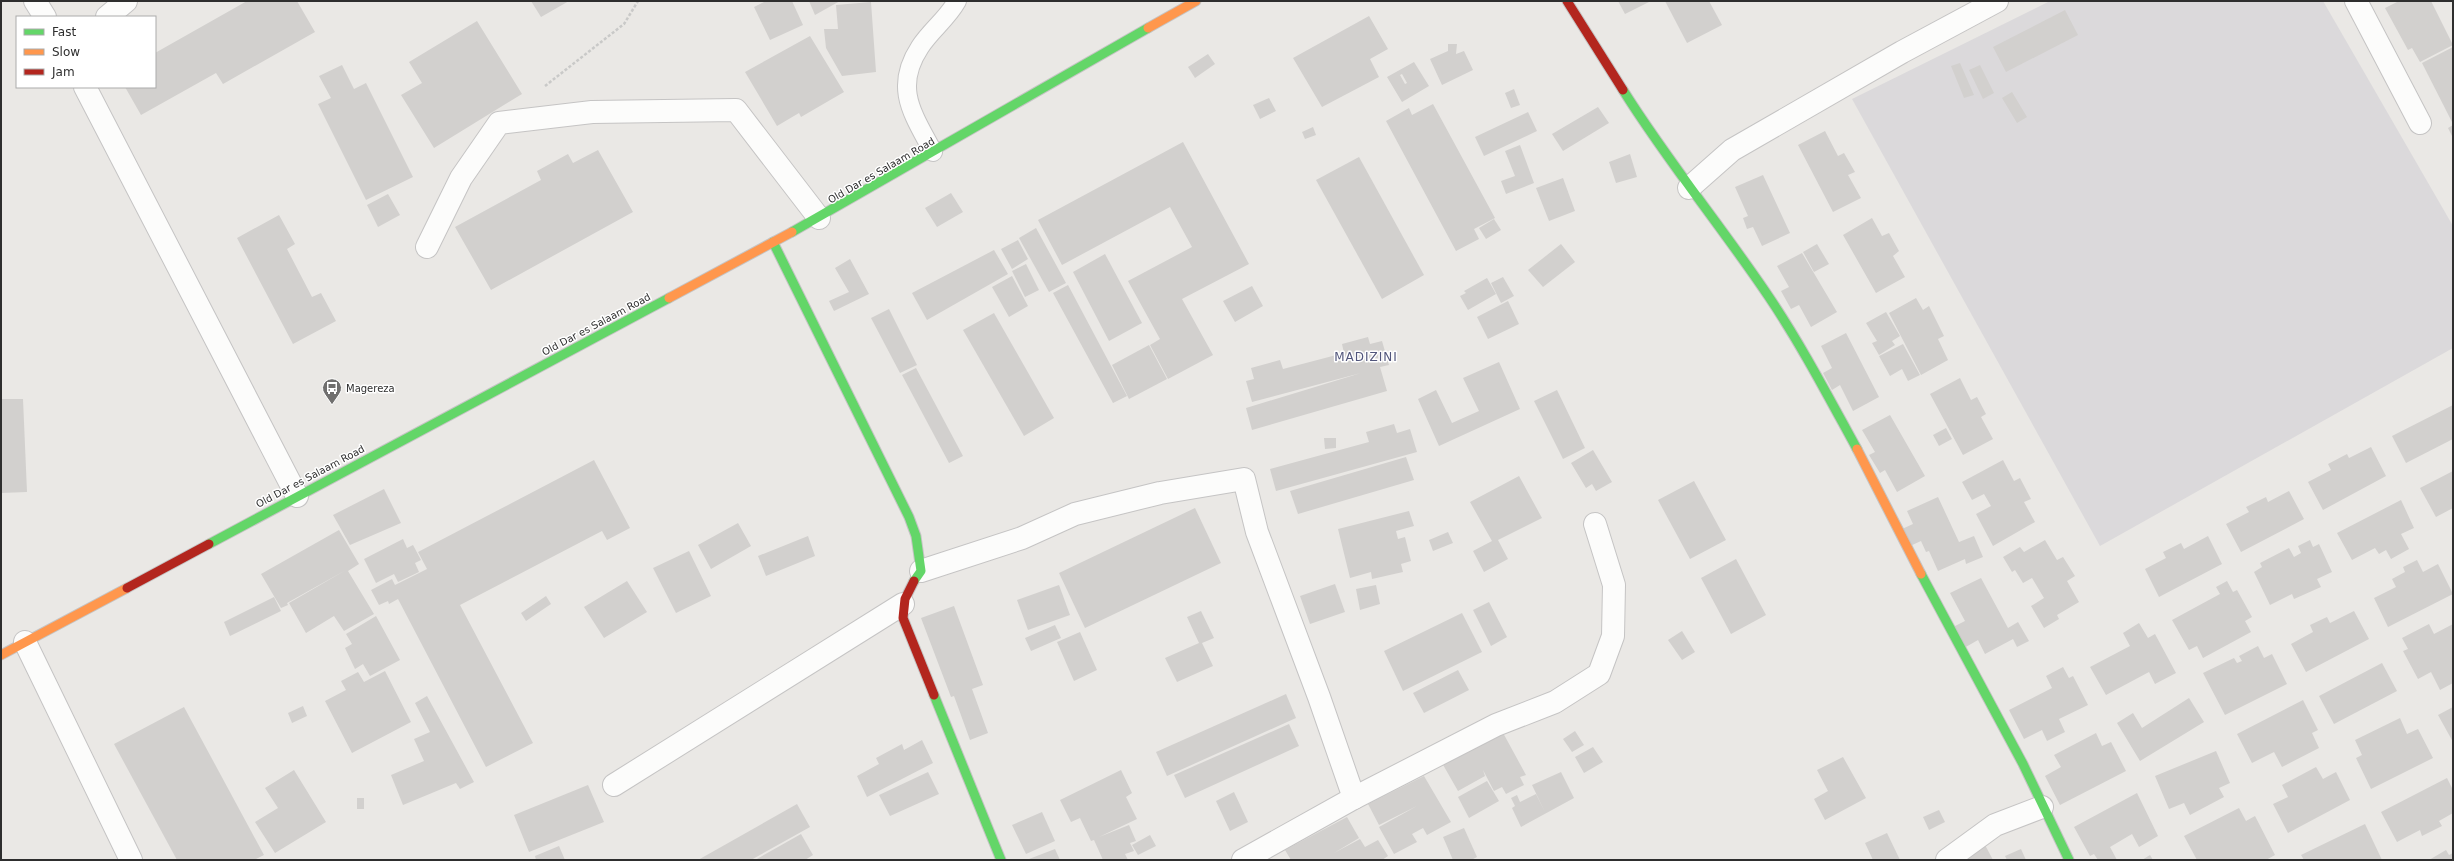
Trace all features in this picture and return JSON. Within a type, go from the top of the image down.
[{"type":"street","points":[[36,1],[44,16]]},
{"type":"street","points":[[108,16],[126,1]]},
{"type":"street","name":"Old Dar es Salaam Road","points":[[1,655],[819,218],[1196,1]]},
{"type":"street","points":[[1567,1],[1624,94],[1689,188],[1769,297],[1803,350],[1868,468],[1919,571],[2023,764],[2068,860]]},
{"type":"street","points":[[1689,188],[1732,150],[1902,52],[1997,1]]},
{"type":"street","points":[[2356,1],[2420,123]]},
{"type":"street","points":[[86,88],[297,496]]},
{"type":"street","points":[[426,247],[461,178],[499,123],[592,112],[736,110],[819,218]]},
{"type":"street","points":[[773,242],[909,517],[916,536],[921,571]]},
{"type":"street","points":[[1001,860],[903,618],[903,604],[908,589],[921,571],[1022,538],[1075,514],[1160,493],[1244,479],[1257,532],[1319,697],[1354,798]]},
{"type":"street","points":[[1243,860],[1354,798],[1496,725],[1555,702],[1599,674],[1613,636],[1614,585],[1596,524]]},
{"type":"street","points":[[614,785],[903,604]]},
{"type":"street","points":[[25,642],[131,860]]},
{"type":"street","points":[[1947,860],[1959,849],[1994,825],[2042,807]]},
{"type":"lane","points":[[933,152],[910,110],[906,83],[912,64],[921,46],[950,13],[957,1]]},
{"type":"path","points":[[543,88],[624,24],[638,1]]},
{"type":"shaded area","points":[[2050,1],[2323,1],[2453,226],[2453,348],[2100,546],[1852,99]]},
{"type":"building","points":[[247,1],[297,1],[315,32],[223,84],[216,73],[141,115],[126,88],[156,88],[156,52]]},
{"type":"building","points":[[531,1],[569,1],[541,17]]},
{"type":"building","points":[[766,1],[792,1],[803,25],[770,40],[754,7]]},
{"type":"building","points":[[809,1],[840,1],[815,15]]},
{"type":"building","points":[[1618,1],[1651,1],[1625,14]]},
{"type":"building","points":[[1665,1],[1709,1],[1722,25],[1687,43]]},
{"type":"building","points":[[2399,1],[2431,1],[2453,45],[2420,62],[2412,48],[2408,50],[2385,8]]},
{"type":"building","points":[[871,2],[876,72],[842,76],[826,48],[824,29],[838,29],[836,5]]},
{"type":"building","points":[[2065,10],[2078,35],[2006,72],[1993,47]]},
{"type":"building","points":[[1369,16],[1388,49],[1370,59],[1379,77],[1322,107],[1293,58]]},
{"type":"building","points":[[477,21],[522,94],[434,148],[401,95],[422,83],[409,62]]},
{"type":"building","points":[[810,36],[844,92],[801,117],[799,113],[777,126],[745,72]]},
{"type":"building","points":[[1448,44],[1457,44],[1456,54],[1464,51],[1473,70],[1442,85],[1430,59],[1448,51]]},
{"type":"building","points":[[2453,47],[2453,124],[2422,63]]},
{"type":"building","points":[[1208,54],[1215,64],[1195,78],[1188,67]]},
{"type":"building","points":[[1414,62],[1429,86],[1402,102],[1387,77]],"holes":[[[1402,74],[1407,83],[1405,84],[1400,75]]]},
{"type":"building","points":[[1960,63],[1974,95],[1964,98],[1951,66]]},
{"type":"building","points":[[342,65],[354,89],[366,83],[413,177],[366,200],[318,104],[331,98],[319,76]]},
{"type":"building","points":[[1980,65],[1994,93],[1983,99],[1969,70]]},
{"type":"building","points":[[1514,89],[1520,105],[1511,108],[1505,93]]},
{"type":"building","points":[[2012,92],[2027,117],[2017,123],[2002,98]]},
{"type":"building","points":[[1269,98],[1276,111],[1260,119],[1253,105]]},
{"type":"building","points":[[1433,104],[1495,218],[1474,229],[1479,239],[1456,251],[1386,121],[1409,108],[1412,115]]},
{"type":"building","points":[[1598,107],[1609,123],[1563,151],[1552,134]]},
{"type":"building","points":[[1528,112],[1537,131],[1484,156],[1475,137]]},
{"type":"building","points":[[2453,125],[2453,138],[2448,128]]},
{"type":"building","points":[[1313,127],[1316,135],[1305,139],[1302,132]]},
{"type":"building","points":[[1825,131],[1838,156],[1844,153],[1855,172],[1848,175],[1861,198],[1833,212],[1798,145]]},
{"type":"building","points":[[1183,142],[1249,264],[1182,299],[1213,355],[1168,379],[1150,345],[1160,339],[1128,281],[1192,247],[1170,207],[1062,265],[1038,220]]},
{"type":"building","points":[[1520,145],[1534,183],[1506,194],[1501,181],[1515,176],[1505,151]]},
{"type":"building","points":[[598,150],[633,212],[491,290],[455,227],[541,180],[537,171],[568,154],[573,163]]},
{"type":"building","points":[[1630,154],[1637,177],[1616,183],[1609,162]]},
{"type":"building","points":[[1359,157],[1424,275],[1382,299],[1316,180]]},
{"type":"building","points":[[1763,175],[1790,233],[1762,246],[1753,227],[1747,229],[1743,218],[1748,216],[1735,187]]},
{"type":"building","points":[[1563,178],[1575,211],[1549,221],[1536,188]]},
{"type":"building","points":[[951,193],[963,212],[937,227],[925,208]]},
{"type":"building","points":[[388,194],[400,215],[378,227],[367,205]]},
{"type":"building","points":[[279,215],[295,244],[287,249],[312,297],[321,293],[336,321],[293,344],[237,238]]},
{"type":"building","points":[[1872,218],[1882,236],[1889,233],[1899,251],[1893,256],[1905,277],[1876,293],[1843,235]]},
{"type":"building","points":[[1494,219],[1501,230],[1486,239],[1479,228]]},
{"type":"building","points":[[1036,228],[1066,283],[1049,292],[1019,238]]},
{"type":"building","points":[[1018,240],[1028,259],[1012,269],[1001,249]]},
{"type":"building","points":[[1561,244],[1575,262],[1543,287],[1528,270]]},
{"type":"building","points":[[1817,244],[1829,264],[1814,272],[1803,252]]},
{"type":"building","points":[[994,250],[1008,274],[927,320],[912,293]]},
{"type":"building","points":[[1802,253],[1837,312],[1811,327],[1799,305],[1791,309],[1781,291],[1789,287],[1777,266]]},
{"type":"building","points":[[1105,254],[1142,323],[1109,341],[1073,272]]},
{"type":"building","points":[[850,259],[869,294],[834,311],[829,301],[849,292],[835,268]]},
{"type":"building","points":[[1026,264],[1039,290],[1025,297],[1012,271]]},
{"type":"building","points":[[1012,276],[1028,306],[1009,317],[992,287]]},
{"type":"building","points":[[1503,277],[1514,296],[1501,303],[1491,283]]},
{"type":"building","points":[[1487,278],[1496,294],[1468,310],[1460,296],[1466,293],[1464,291]]},
{"type":"building","points":[[1068,285],[1127,396],[1113,403],[1053,293]]},
{"type":"building","points":[[1252,286],[1263,306],[1235,322],[1223,301]]},
{"type":"building","points":[[1916,298],[1923,310],[1929,306],[1944,336],[1938,339],[1948,360],[1921,375],[1889,313]]},
{"type":"building","points":[[1508,301],[1519,324],[1488,339],[1477,317]]},
{"type":"building","points":[[889,309],[917,365],[900,373],[871,318]]},
{"type":"building","points":[[1886,312],[1900,336],[1892,341],[1895,345],[1879,355],[1872,343],[1877,341],[1866,323]]},
{"type":"building","points":[[994,313],[1054,418],[1024,436],[963,330]]},
{"type":"building","points":[[1846,333],[1879,397],[1853,411],[1840,385],[1832,390],[1823,373],[1832,368],[1821,346]]},
{"type":"building","points":[[1368,337],[1370,344],[1382,341],[1389,365],[1380,367],[1387,391],[1252,430],[1246,408],[1361,373],[1252,402],[1246,381],[1254,379],[1251,368],[1280,360],[1283,369],[1344,353],[1342,344]]},
{"type":"building","points":[[1903,344],[1920,375],[1908,381],[1902,369],[1890,376],[1879,356]]},
{"type":"building","points":[[1149,345],[1167,379],[1129,399],[1112,365]]},
{"type":"building","points":[[1499,362],[1520,409],[1439,446],[1418,399],[1436,390],[1452,423],[1479,411],[1463,378]]},
{"type":"building","points":[[916,368],[963,456],[949,463],[902,375]]},
{"type":"building","points":[[1960,378],[1971,400],[1977,397],[1986,414],[1981,417],[1993,439],[1963,455],[1930,394]]},
{"type":"building","points":[[1557,390],[1585,448],[1563,459],[1534,401]]},
{"type":"building","points":[[1,399],[23,399],[27,492],[1,493]]},
{"type":"building","points":[[2453,405],[2453,439],[2406,463],[2392,436]]},
{"type":"building","points":[[1890,415],[1925,476],[1897,492],[1885,470],[1880,473],[1869,455],[1875,452],[1862,430]]},
{"type":"building","points":[[1394,424],[1397,433],[1410,429],[1417,452],[1276,491],[1270,469],[1369,442],[1366,432]]},
{"type":"building","points":[[1946,428],[1952,439],[1939,446],[1933,435]]},
{"type":"building","points":[[1324,438],[1336,438],[1336,448],[1325,449]]},
{"type":"building","points":[[2371,447],[2386,476],[2323,510],[2308,482],[2331,470],[2328,464],[2347,454],[2349,458]]},
{"type":"building","points":[[1593,450],[1612,482],[1596,491],[1592,484],[1586,488],[1571,463]]},
{"type":"building","points":[[1406,457],[1414,480],[1298,514],[1290,491]]},
{"type":"building","points":[[594,460],[630,528],[607,540],[602,531],[460,605],[533,743],[486,767],[398,599],[389,604],[388,601],[379,605],[371,590],[392,579],[395,585],[427,569],[418,552]]},
{"type":"building","points":[[2003,460],[2014,481],[2020,478],[2031,499],[2024,502],[2035,522],[1993,546],[1976,514],[1991,506],[1984,494],[1972,500],[1962,482]]},
{"type":"building","points":[[2453,471],[2453,508],[2436,517],[2420,488]]},
{"type":"building","points":[[1519,476],[1542,518],[1498,540],[1508,559],[1484,572],[1473,551],[1492,541],[1470,502]]},
{"type":"building","points":[[1694,481],[1726,540],[1690,559],[1658,500]]},
{"type":"building","points":[[384,489],[401,523],[350,545],[333,515]]},
{"type":"building","points":[[2289,491],[2304,519],[2241,552],[2226,524],[2249,512],[2246,507],[2266,497],[2268,502]]},
{"type":"building","points":[[1938,497],[1959,542],[1974,536],[1983,557],[1966,564],[1965,559],[1938,571],[1929,551],[1926,552],[1921,541],[1910,546],[1902,529],[1913,524],[1907,511]]},
{"type":"building","points":[[2401,500],[2414,528],[2401,534],[2409,549],[2391,559],[2386,550],[2379,554],[2375,548],[2352,560],[2337,533]]},
{"type":"building","points":[[1195,508],[1221,563],[1085,628],[1059,573]]},
{"type":"building","points":[[1409,511],[1414,526],[1396,531],[1398,539],[1405,537],[1411,561],[1401,564],[1403,572],[1372,579],[1371,572],[1350,578],[1338,529]]},
{"type":"building","points":[[738,523],[751,546],[711,569],[698,545]]},
{"type":"building","points":[[339,530],[359,564],[348,571],[374,614],[344,631],[334,616],[306,633],[289,603],[346,570],[287,603],[288,605],[281,608],[261,574]]},
{"type":"building","points":[[1448,532],[1453,543],[1433,551],[1429,540]]},
{"type":"building","points":[[808,536],[815,556],[766,576],[758,556]]},
{"type":"building","points":[[2208,536],[2222,564],[2159,597],[2145,569],[2166,558],[2163,552],[2181,543],[2184,549]]},
{"type":"building","points":[[403,539],[407,548],[413,545],[421,560],[415,563],[419,572],[398,582],[394,574],[376,583],[364,559]]},
{"type":"building","points":[[2045,540],[2057,560],[2063,557],[2075,576],[2067,581],[2079,602],[2057,615],[2059,619],[2044,628],[2031,606],[2044,598],[2032,578],[2023,583],[2015,570],[2012,572],[2003,557],[2020,547],[2024,552]]},
{"type":"building","points":[[2310,540],[2313,547],[2319,544],[2332,572],[2317,579],[2321,587],[2294,599],[2292,594],[2270,605],[2254,572],[2262,567],[2260,563],[2289,548],[2294,557],[2301,553],[2298,546]]},
{"type":"building","points":[[689,551],[711,596],[676,613],[653,568]]},
{"type":"building","points":[[1736,559],[1766,615],[1731,634],[1701,578]]},
{"type":"building","points":[[2417,560],[2423,572],[2438,564],[2453,594],[2388,627],[2374,598],[2396,587],[2392,579],[2405,572],[2403,567]]},
{"type":"building","points":[[1981,578],[2008,628],[2018,622],[2029,641],[2017,647],[2013,639],[1985,654],[1978,640],[1964,648],[1953,627],[1965,621],[1950,593]]},
{"type":"building","points":[[627,581],[647,612],[604,638],[584,607]]},
{"type":"building","points":[[2227,581],[2233,592],[2237,590],[2252,617],[2245,621],[2251,632],[2203,658],[2197,646],[2189,650],[2172,620],[2220,594],[2216,587]]},
{"type":"building","points":[[1335,584],[1345,612],[1310,624],[1300,596]]},
{"type":"building","points":[[1059,585],[1070,615],[1028,630],[1017,600]]},
{"type":"building","points":[[1376,585],[1380,604],[1360,610],[1356,589]]},
{"type":"building","points":[[546,596],[551,604],[526,621],[521,613]]},
{"type":"building","points":[[274,597],[281,611],[230,636],[224,622]]},
{"type":"building","points":[[1489,602],[1507,637],[1491,646],[1473,610]]},
{"type":"building","points":[[954,606],[983,685],[972,689],[988,733],[970,740],[954,696],[951,697],[921,618]]},
{"type":"building","points":[[1201,611],[1214,638],[1202,643],[1213,666],[1177,682],[1165,658],[1199,643],[1187,617]]},
{"type":"building","points":[[2354,611],[2369,639],[2306,672],[2291,644],[2313,632],[2310,625],[2327,617],[2330,623]]},
{"type":"building","points":[[1462,613],[1482,652],[1403,691],[1384,651]]},
{"type":"building","points":[[376,616],[400,660],[370,676],[363,664],[355,669],[345,648],[352,644],[346,634]]},
{"type":"building","points":[[2139,623],[2148,638],[2155,634],[2176,673],[2155,684],[2149,672],[2106,695],[2090,667],[2130,646],[2123,633]]},
{"type":"building","points":[[2429,624],[2434,634],[2453,624],[2453,683],[2440,690],[2431,672],[2418,679],[2403,651],[2408,649],[2402,638]]},
{"type":"building","points":[[1055,625],[1061,638],[1031,651],[1025,638]]},
{"type":"building","points":[[1682,631],[1695,652],[1682,660],[1668,640]]},
{"type":"building","points":[[1080,632],[1097,670],[1074,681],[1057,642]]},
{"type":"building","points":[[2258,646],[2264,658],[2272,654],[2287,684],[2225,715],[2203,673],[2234,658],[2237,663],[2242,661],[2239,656]]},
{"type":"building","points":[[2382,663],[2397,691],[2334,724],[2319,696]]},
{"type":"building","points":[[2063,667],[2069,678],[2073,676],[2088,705],[2059,719],[2065,732],[2047,741],[2042,730],[2024,739],[2009,710],[2052,688],[2046,676]]},
{"type":"building","points":[[1458,670],[1469,690],[1424,713],[1413,693]]},
{"type":"building","points":[[385,671],[411,722],[352,753],[325,701],[346,690],[341,681],[358,672],[364,682]]},
{"type":"building","points":[[1286,694],[1296,718],[1167,776],[1156,752]]},
{"type":"building","points":[[427,696],[474,782],[460,789],[456,783],[403,805],[391,775],[424,761],[414,739],[430,732],[415,703]]},
{"type":"building","points":[[2189,698],[2204,722],[2140,761],[2117,723],[2133,713],[2142,728]]},
{"type":"building","points":[[2303,700],[2318,730],[2312,733],[2319,748],[2282,767],[2274,752],[2252,763],[2237,734]]},
{"type":"building","points":[[303,706],[307,716],[292,723],[288,713]]},
{"type":"building","points":[[184,707],[264,855],[254,860],[177,860],[114,744]]},
{"type":"building","points":[[2453,707],[2453,742],[2438,715]]},
{"type":"building","points":[[2400,718],[2407,734],[2418,729],[2433,758],[2371,789],[2356,758],[2362,755],[2355,740]]},
{"type":"building","points":[[1289,724],[1299,746],[1185,798],[1174,775]]},
{"type":"building","points":[[1502,731],[1526,775],[1520,777],[1524,785],[1506,794],[1502,787],[1494,791],[1483,770],[1485,776],[1458,791],[1442,763]]},
{"type":"building","points":[[1575,731],[1584,745],[1572,752],[1563,739]]},
{"type":"building","points":[[2096,733],[2102,746],[2111,742],[2126,771],[2060,805],[2045,776],[2061,767],[2054,755]]},
{"type":"building","points":[[922,740],[933,763],[867,797],[857,776],[879,764],[876,758],[902,744],[904,750]]},
{"type":"building","points":[[1593,747],[1603,762],[1584,773],[1575,757]]},
{"type":"building","points":[[2216,751],[2230,783],[2219,788],[2224,797],[2190,815],[2184,803],[2169,809],[2155,776]]},
{"type":"building","points":[[1843,757],[1866,798],[1825,820],[1814,799],[1828,791],[1817,770]]},
{"type":"building","points":[[2316,767],[2323,779],[2336,772],[2350,800],[2288,833],[2273,804],[2288,797],[2282,785]]},
{"type":"building","points":[[294,770],[326,822],[275,853],[255,822],[278,808],[265,788]]},
{"type":"building","points":[[1121,770],[1132,793],[1126,797],[1137,819],[1099,837],[1129,825],[1136,841],[1130,843],[1134,851],[1125,854],[1128,860],[1103,860],[1094,840],[1091,841],[1080,818],[1071,822],[1060,800]]},
{"type":"building","points":[[928,772],[939,794],[890,816],[879,795]]},
{"type":"building","points":[[1561,772],[1574,798],[1521,827],[1512,808],[1515,806],[1511,798],[1517,795],[1520,802],[1536,794],[1545,812],[1532,785]]},
{"type":"building","points":[[1424,776],[1451,822],[1427,835],[1423,828],[1412,834],[1417,842],[1394,854],[1379,827],[1417,806],[1379,825],[1368,804]]},
{"type":"building","points":[[2447,778],[2453,790],[2453,813],[2439,821],[2442,826],[2422,836],[2420,830],[2397,842],[2381,812]]},
{"type":"building","points":[[1487,781],[1499,801],[1469,818],[1458,797]]},
{"type":"building","points":[[588,785],[604,822],[529,852],[514,815]]},
{"type":"building","points":[[1234,792],[1248,822],[1230,831],[1216,801]]},
{"type":"building","points":[[2137,793],[2158,836],[2139,847],[2132,834],[2110,847],[2117,860],[2098,860],[2094,854],[2090,856],[2074,827]]},
{"type":"building","points":[[357,798],[364,798],[364,809],[357,809]]},
{"type":"building","points":[[797,804],[810,827],[751,860],[698,860]]},
{"type":"building","points":[[2239,808],[2246,821],[2255,816],[2275,855],[2266,860],[2197,860],[2184,836]]},
{"type":"building","points":[[1939,810],[1945,822],[1929,830],[1923,817]]},
{"type":"building","points":[[1042,812],[1055,841],[1026,854],[1012,825]]},
{"type":"building","points":[[1347,817],[1359,838],[1334,853],[1360,839],[1365,847],[1378,840],[1388,856],[1382,860],[1291,860],[1285,850]]},
{"type":"building","points":[[2365,824],[2382,860],[2304,860],[2301,855]]},
{"type":"building","points":[[1464,828],[1477,857],[1471,860],[1453,860],[1443,837]]},
{"type":"building","points":[[1887,833],[1900,860],[1873,860],[1865,843]]},
{"type":"building","points":[[801,834],[813,855],[805,860],[755,860]]},
{"type":"building","points":[[1150,835],[1156,846],[1138,855],[1132,845]]},
{"type":"building","points":[[1984,843],[1993,860],[1967,860],[1964,854]]},
{"type":"building","points":[[559,846],[565,860],[536,860],[535,856]]},
{"type":"building","points":[[1055,849],[1060,860],[1029,860],[1029,859]]},
{"type":"building","points":[[2021,849],[2026,860],[2007,860],[2005,856]]},
{"type":"building","points":[[2446,850],[2449,855],[2453,853],[2453,860],[2429,860]]},
{"type":"building","points":[[2150,855],[2153,860],[2142,860]]},
{"type":"traffic: fast","points":[[792,232],[1148,28]]},
{"type":"traffic: fast","points":[[1623,90],[1658,143],[1769,297],[1793,334],[1857,449]]},
{"type":"traffic: fast","points":[[773,242],[909,517],[916,536],[921,571],[914,581]]},
{"type":"traffic: fast","points":[[209,544],[669,298]]},
{"type":"traffic: fast","points":[[1921,574],[2023,764],[2069,860]]},
{"type":"traffic: fast","points":[[934,695],[1001,860]]},
{"type":"traffic: slow","points":[[1148,28],[1196,1]]},
{"type":"traffic: slow","points":[[669,298],[792,232]]},
{"type":"traffic: slow","points":[[1857,449],[1921,574]]},
{"type":"traffic: slow","points":[[1,655],[127,588]]},
{"type":"traffic: jam","points":[[1567,1],[1623,90]]},
{"type":"traffic: jam","points":[[127,588],[209,544]]},
{"type":"traffic: jam","points":[[914,581],[905,599],[903,618],[934,695]]},
{"type":"place","name":"Magereza","points":[[332,405]]},
{"type":"district","name":"MADIZINI","points":[[1366,357]]}]
